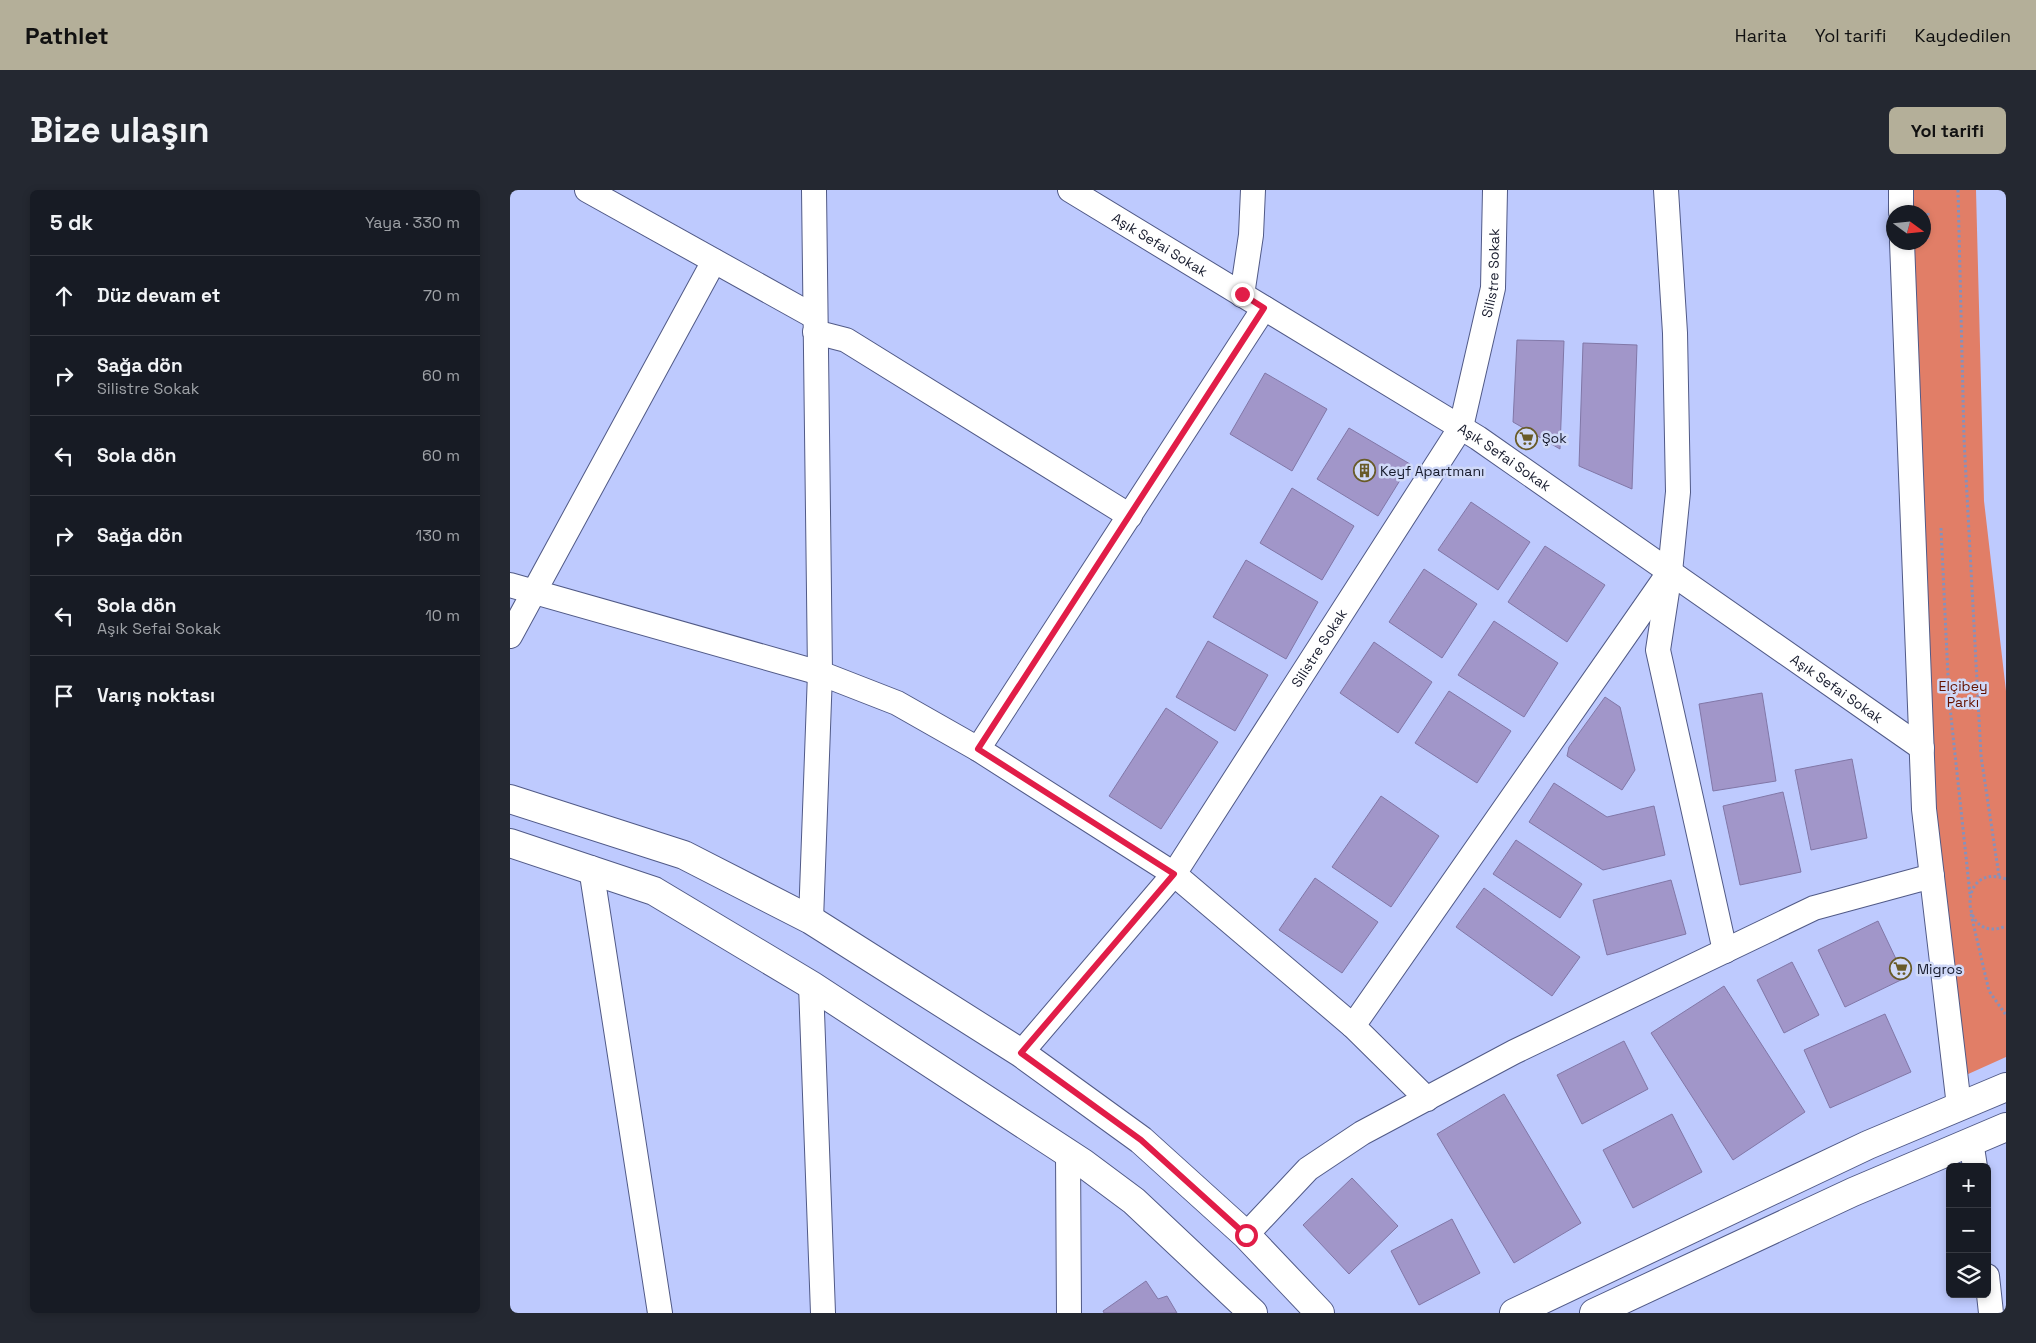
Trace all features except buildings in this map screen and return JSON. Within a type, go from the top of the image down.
[{"type":"street","points":[[587,190],[714,261],[815,324],[846,340],[1130,516]]},
{"type":"street","points":[[811,920],[820,673],[814,190]]},
{"type":"street","name":"Aşık Sefai Sokak","points":[[1070,190],[1461,427],[1922,748]]},
{"type":"street","points":[[1242,294],[1251,235],[1253,190]]},
{"type":"street","name":"Silistre Sokak","points":[[1021,1053],[1174,874],[1461,427],[1493,288],[1495,190]]},
{"type":"street","points":[[1666,190],[1675,333],[1678,492],[1670,572],[1658,650],[1725,951]]},
{"type":"street","points":[[1901,190],[1901,205]]},
{"type":"street","points":[[1902,250],[1924,809],[1959,1106]]},
{"type":"street","points":[[510,636],[714,261]]},
{"type":"street","points":[[978,749],[1264,308]]},
{"type":"street","points":[[1354,1026],[1670,572]]},
{"type":"street","points":[[510,585],[820,673],[897,703],[978,749],[1174,874],[1354,1026],[1427,1099]]},
{"type":"street","points":[[510,799],[684,855],[811,920],[1021,1053],[1141,1140],[1246,1235],[1320,1313]]},
{"type":"street","points":[[510,843],[591,868],[654,891],[811,985],[1068,1153],[1134,1201],[1254,1313]]},
{"type":"street","points":[[591,868],[660,1313]]},
{"type":"street","points":[[1246,1235],[1308,1169],[1362,1133],[1514,1052],[1814,908],[1932,876]]},
{"type":"street","points":[[811,985],[823,1313]]},
{"type":"street","points":[[1514,1313],[1868,1145],[2006,1087]]},
{"type":"street","points":[[1594,1313],[1853,1192],[1973,1154],[2006,1127]]},
{"type":"street","points":[[1068,1153],[1068,1313]]},
{"type":"street","points":[[1990,1298],[1992,1313]]},
{"type":"path","points":[[1958,190],[1964,439],[1981,756],[1999,876]]},
{"type":"path","points":[[1940,523],[1950,698],[1970,894],[1968,906],[1989,991],[2006,1015]]},
{"type":"path","points":[[1970,894],[1981,880],[1999,876],[2006,879]]},
{"type":"path","points":[[1971,914],[1977,923],[1986,927],[1995,929],[2006,926]]},
{"type":"green space","name":"Elçibey Parkı","points":[[1901,190],[1976,190],[1984,501],[2006,691],[2006,1057],[1966,1075],[1924,809],[1902,250],[1931,250],[1931,205],[1901,205]]},
{"type":"place","name":"Şok","points":[[1526,438]]},
{"type":"place","name":"Keyf Apartmanı","points":[[1364,471]]},
{"type":"place","name":"Migros","points":[[1901,969]]},
{"type":"route","points":[[1242,294],[1264,308],[978,749],[1174,874],[1021,1053],[1141,1140],[1246,1235]]}]
